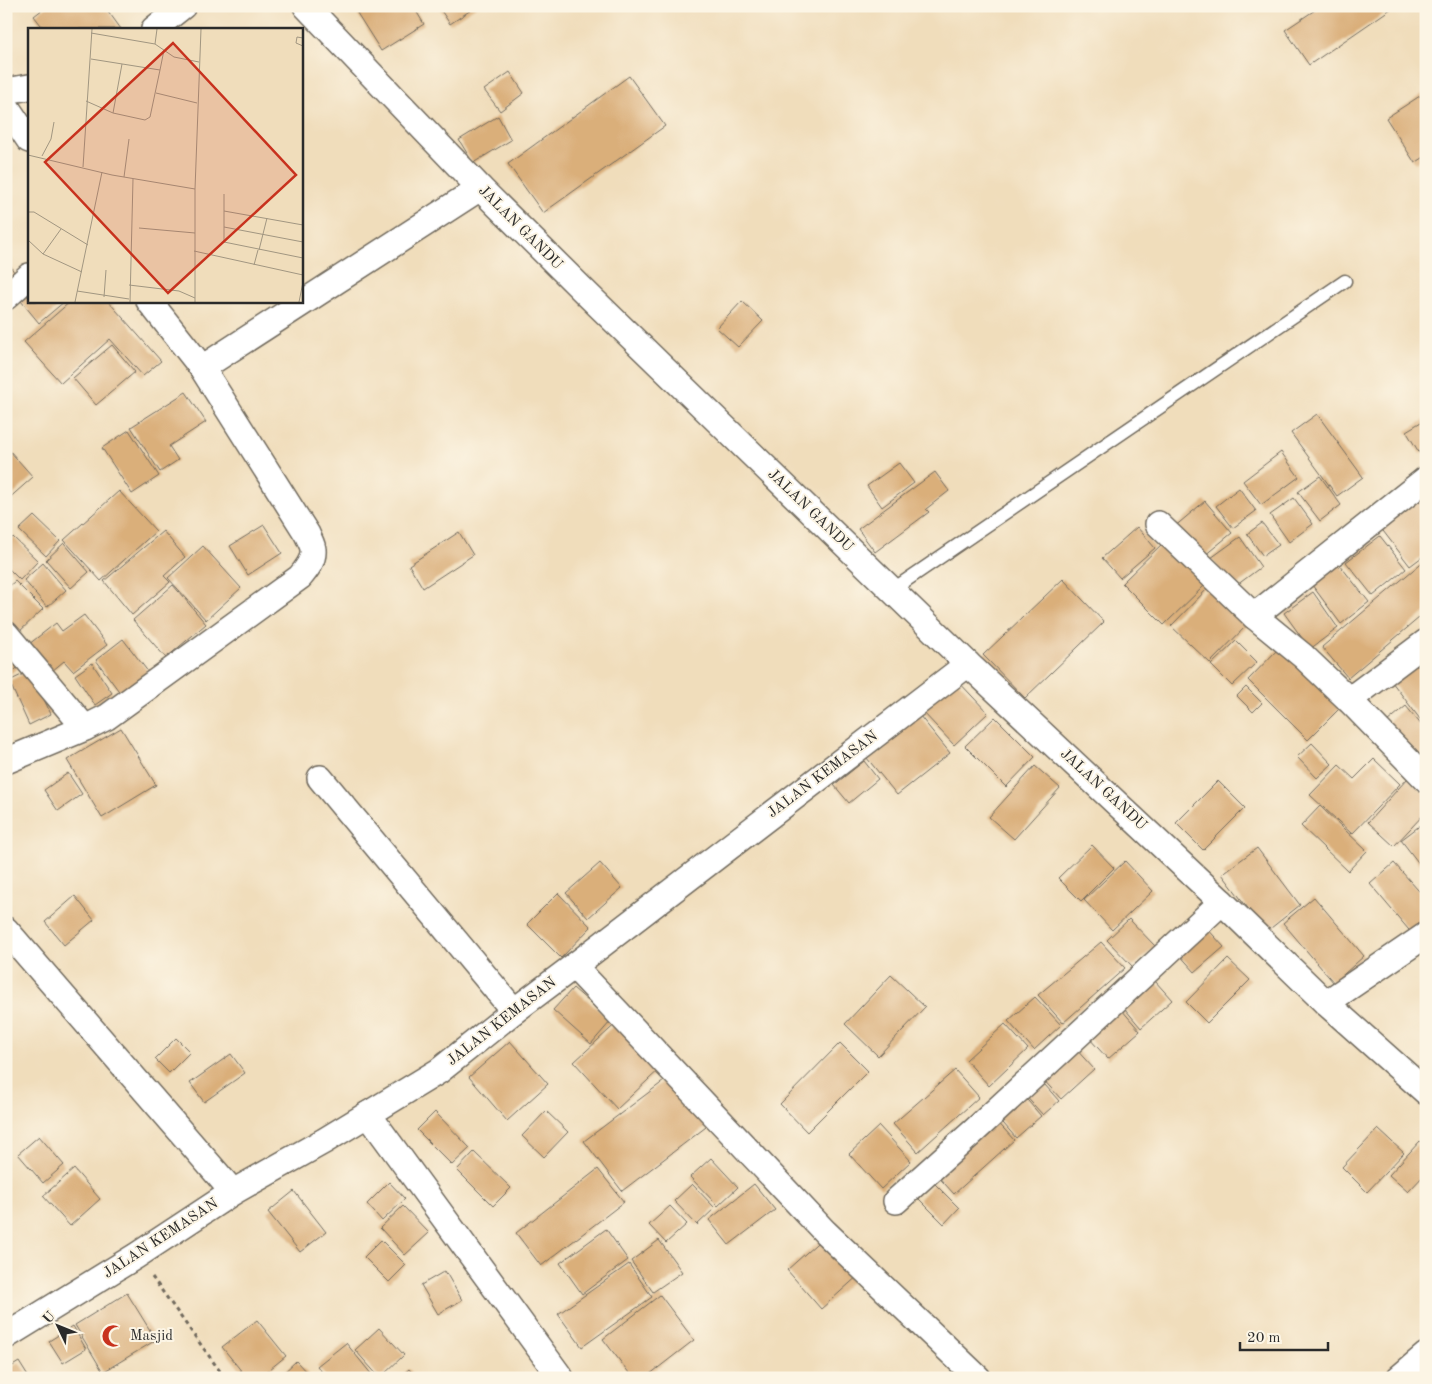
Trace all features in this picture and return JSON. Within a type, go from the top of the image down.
[{"type":"street","points":[[155,28],[183,6]]},
{"type":"street","name":"JALAN GANDU","points":[[306,6],[480,188],[968,664],[1326,1002],[1426,1092]]},
{"type":"street","points":[[6,91],[28,87]]},
{"type":"street","points":[[6,106],[28,139]]},
{"type":"street","points":[[202,368],[480,188]]},
{"type":"street","points":[[6,297],[28,277]]},
{"type":"street","points":[[6,761],[107,717],[300,577],[307,570],[312,560],[313,550],[307,534],[202,368],[150,302]]},
{"type":"street","points":[[1254,616],[1426,479]]},
{"type":"street","points":[[1158,524],[1254,616],[1303,656],[1426,779]]},
{"type":"street","points":[[6,634],[85,728]]},
{"type":"street","points":[[1349,700],[1426,642]]},
{"type":"street","name":"JALAN KEMASAN","points":[[6,1336],[136,1256],[233,1192],[324,1141],[440,1070],[514,1011],[968,664]]},
{"type":"street","points":[[320,778],[514,1011]]},
{"type":"street","points":[[896,1201],[1222,902]]},
{"type":"street","points":[[6,930],[233,1192]]},
{"type":"street","points":[[1326,1002],[1426,935]]},
{"type":"street","points":[[574,966],[825,1232],[978,1378]]},
{"type":"street","points":[[368,1114],[561,1378]]},
{"type":"street","points":[[1399,1378],[1426,1355]]},
{"type":"lane","points":[[892,590],[1345,281]]},
{"type":"path","points":[[136,1256],[225,1378]]},
{"type":"building","points":[[47,6],[114,6],[108,11],[120,28],[43,28],[34,16]]},
{"type":"building","points":[[369,6],[413,6],[424,24],[381,51],[357,13]]},
{"type":"building","points":[[438,6],[477,6],[450,24]]},
{"type":"building","points":[[1321,6],[1395,6],[1309,65],[1285,30]]},
{"type":"building","points":[[510,72],[524,93],[500,111],[484,90]]},
{"type":"building","points":[[629,76],[665,126],[543,213],[508,164]]},
{"type":"building","points":[[1426,92],[1426,156],[1415,163],[1386,118]]},
{"type":"building","points":[[498,116],[511,140],[473,163],[459,140]]},
{"type":"building","points":[[6,259],[17,277],[6,283]]},
{"type":"building","points":[[28,296],[28,302],[64,302],[39,323],[21,301]]},
{"type":"building","points":[[742,301],[763,321],[738,347],[717,328]]},
{"type":"building","points":[[70,302],[109,302],[161,361],[143,376],[110,339],[61,383],[24,342]]},
{"type":"building","points":[[112,345],[135,372],[96,405],[73,378]]},
{"type":"building","points":[[186,392],[206,422],[169,446],[178,460],[160,472],[131,427]]},
{"type":"building","points":[[1317,414],[1363,477],[1337,496],[1291,433]]},
{"type":"building","points":[[1426,419],[1426,450],[1420,454],[1406,431]]},
{"type":"building","points":[[129,430],[159,476],[132,494],[102,448]]},
{"type":"building","points":[[9,450],[33,477],[6,501],[6,453]]},
{"type":"building","points":[[1281,452],[1299,477],[1261,505],[1243,481]]},
{"type":"building","points":[[899,463],[914,483],[882,507],[867,486]]},
{"type":"building","points":[[935,472],[949,491],[926,509],[929,512],[875,552],[858,529]]},
{"type":"building","points":[[1320,476],[1341,505],[1320,521],[1298,492]]},
{"type":"building","points":[[1239,488],[1256,511],[1233,528],[1216,506]]},
{"type":"building","points":[[119,491],[156,531],[101,581],[64,540]]},
{"type":"building","points":[[1426,493],[1426,554],[1410,566],[1380,527]]},
{"type":"building","points":[[1294,498],[1313,524],[1289,542],[1270,515]]},
{"type":"building","points":[[1205,501],[1232,533],[1199,560],[1173,528]]},
{"type":"building","points":[[34,516],[60,541],[46,556],[19,530]]},
{"type":"building","points":[[1262,523],[1279,545],[1263,556],[1247,534]]},
{"type":"building","points":[[264,525],[282,553],[248,575],[230,546]]},
{"type":"building","points":[[1137,527],[1155,548],[1120,578],[1102,558]]},
{"type":"building","points":[[163,531],[185,557],[164,576],[170,582],[132,615],[104,581]]},
{"type":"building","points":[[459,532],[473,555],[423,588],[409,565]]},
{"type":"building","points":[[1380,536],[1406,569],[1373,596],[1346,562]]},
{"type":"building","points":[[13,537],[38,561],[20,580],[6,566],[6,544]]},
{"type":"building","points":[[1240,537],[1261,567],[1233,588],[1211,558]]},
{"type":"building","points":[[1166,540],[1207,583],[1164,625],[1122,583]]},
{"type":"building","points":[[64,543],[89,572],[71,588],[46,560]]},
{"type":"building","points":[[203,546],[241,588],[206,620],[168,578]]},
{"type":"building","points":[[1426,559],[1426,612],[1348,678],[1322,647]]},
{"type":"building","points":[[43,563],[66,590],[47,607],[24,580]]},
{"type":"building","points":[[1339,564],[1369,602],[1341,624],[1312,585]]},
{"type":"building","points":[[1063,579],[1104,622],[1025,698],[983,655]]},
{"type":"building","points":[[15,581],[43,609],[16,635],[6,624],[6,589]]},
{"type":"building","points":[[1212,584],[1251,621],[1210,663],[1171,626]]},
{"type":"building","points":[[173,585],[206,624],[166,658],[133,620]]},
{"type":"building","points":[[1313,592],[1338,628],[1310,649],[1284,613]]},
{"type":"building","points":[[84,615],[107,645],[73,671],[64,661],[46,676],[24,648],[56,623],[62,631]]},
{"type":"building","points":[[123,639],[149,673],[121,694],[96,660]]},
{"type":"building","points":[[1236,641],[1257,662],[1232,686],[1211,665]]},
{"type":"building","points":[[1280,647],[1341,707],[1308,740],[1248,680]]},
{"type":"building","points":[[6,648],[21,665],[6,677]]},
{"type":"building","points":[[1423,657],[1426,660],[1426,721],[1423,723],[1392,682]]},
{"type":"building","points":[[92,663],[112,693],[95,705],[75,675]]},
{"type":"building","points":[[30,671],[51,714],[29,725],[9,681]]},
{"type":"building","points":[[956,679],[988,713],[954,745],[922,711]]},
{"type":"building","points":[[1246,687],[1262,703],[1253,712],[1237,696]]},
{"type":"building","points":[[1406,706],[1423,727],[1426,725],[1426,765],[1387,722]]},
{"type":"building","points":[[915,710],[950,753],[897,795],[862,752]]},
{"type":"building","points":[[995,717],[1035,757],[1006,787],[965,746]]},
{"type":"building","points":[[121,728],[156,785],[102,818],[67,760]]},
{"type":"building","points":[[1312,743],[1332,764],[1317,778],[1297,757]]},
{"type":"building","points":[[1374,759],[1400,784],[1352,834],[1310,795],[1339,765],[1354,779]]},
{"type":"building","points":[[864,761],[878,779],[849,803],[834,785]]},
{"type":"building","points":[[1035,766],[1060,788],[1014,839],[989,817]]},
{"type":"building","points":[[68,773],[82,794],[58,811],[44,790]]},
{"type":"building","points":[[1408,778],[1426,795],[1426,812],[1394,846],[1368,822]]},
{"type":"building","points":[[1218,781],[1245,808],[1203,850],[1176,823]]},
{"type":"building","points":[[1320,806],[1367,851],[1348,871],[1301,826]]},
{"type":"building","points":[[1426,821],[1426,868],[1424,870],[1401,840]]},
{"type":"building","points":[[1092,845],[1114,868],[1081,901],[1058,878]]},
{"type":"building","points":[[1257,848],[1300,905],[1266,932],[1222,874]]},
{"type":"building","points":[[1125,861],[1153,891],[1112,930],[1084,900]]},
{"type":"building","points":[[600,863],[622,888],[588,918],[566,893]]},
{"type":"building","points":[[1394,863],[1426,899],[1426,926],[1414,936],[1370,884]]},
{"type":"building","points":[[558,893],[591,927],[561,958],[527,924]]},
{"type":"building","points":[[75,896],[94,920],[64,945],[45,922]]},
{"type":"building","points":[[1314,897],[1364,956],[1334,983],[1283,923]]},
{"type":"building","points":[[1129,919],[1155,946],[1133,967],[1107,940]]},
{"type":"building","points":[[1205,926],[1224,947],[1195,972],[1177,952]]},
{"type":"building","points":[[1101,942],[1125,968],[1063,1023],[1038,995]]},
{"type":"building","points":[[1228,959],[1250,980],[1207,1023],[1186,1002]]},
{"type":"building","points":[[891,975],[925,1007],[878,1056],[845,1024]]},
{"type":"building","points":[[1155,981],[1172,1000],[1141,1028],[1125,1009]]},
{"type":"building","points":[[573,988],[611,1021],[591,1044],[553,1010]]},
{"type":"building","points":[[1035,997],[1061,1025],[1034,1050],[1008,1021]]},
{"type":"building","points":[[1121,1009],[1140,1031],[1108,1059],[1088,1037]]},
{"type":"building","points":[[621,1019],[663,1066],[617,1109],[574,1062]]},
{"type":"building","points":[[1005,1024],[1028,1049],[989,1086],[966,1060]]},
{"type":"building","points":[[176,1038],[190,1052],[169,1073],[155,1059]]},
{"type":"building","points":[[510,1041],[548,1084],[507,1121],[469,1077]]},
{"type":"building","points":[[840,1043],[868,1071],[807,1132],[780,1104]]},
{"type":"building","points":[[1074,1047],[1094,1069],[1061,1099],[1040,1076]]},
{"type":"building","points":[[231,1054],[245,1073],[204,1102],[190,1083]]},
{"type":"building","points":[[955,1070],[979,1097],[918,1152],[893,1124]]},
{"type":"building","points":[[672,1075],[710,1124],[622,1191],[584,1141]]},
{"type":"building","points":[[1038,1077],[1059,1101],[1043,1115],[1022,1092]]},
{"type":"building","points":[[1022,1094],[1041,1116],[1016,1138],[997,1116]]},
{"type":"building","points":[[546,1111],[568,1132],[544,1157],[522,1136]]},
{"type":"building","points":[[435,1112],[470,1148],[452,1165],[417,1130]]},
{"type":"building","points":[[994,1118],[1014,1140],[954,1194],[934,1172]]},
{"type":"building","points":[[879,1126],[911,1161],[881,1189],[849,1154]]},
{"type":"building","points":[[1378,1129],[1404,1153],[1367,1192],[1342,1167]]},
{"type":"building","points":[[39,1136],[64,1165],[43,1183],[18,1154]]},
{"type":"building","points":[[1420,1141],[1426,1146],[1426,1173],[1408,1192],[1389,1175]]},
{"type":"building","points":[[474,1152],[511,1188],[493,1206],[457,1170]]},
{"type":"building","points":[[711,1158],[738,1187],[718,1206],[690,1177]]},
{"type":"building","points":[[74,1169],[100,1199],[70,1226],[43,1196]]},
{"type":"building","points":[[598,1169],[624,1202],[541,1266],[516,1233]]},
{"type":"building","points":[[389,1182],[405,1199],[382,1221],[367,1204]]},
{"type":"building","points":[[934,1183],[959,1208],[944,1224],[919,1199]]},
{"type":"building","points":[[692,1184],[715,1208],[697,1225],[674,1201]]},
{"type":"building","points":[[754,1184],[775,1210],[729,1245],[709,1220]]},
{"type":"building","points":[[294,1191],[326,1232],[300,1252],[268,1212]]},
{"type":"building","points":[[403,1206],[429,1233],[405,1255],[380,1228]]},
{"type":"building","points":[[670,1206],[687,1224],[666,1243],[649,1225]]},
{"type":"building","points":[[606,1229],[628,1260],[582,1294],[560,1263]]},
{"type":"building","points":[[825,1236],[859,1275],[821,1309],[787,1270]]},
{"type":"building","points":[[381,1240],[406,1265],[389,1282],[364,1257]]},
{"type":"building","points":[[659,1240],[682,1272],[653,1292],[631,1261]]},
{"type":"building","points":[[629,1264],[652,1297],[582,1347],[558,1314]]},
{"type":"building","points":[[445,1271],[462,1300],[438,1314],[421,1285]]},
{"type":"building","points":[[127,1293],[156,1340],[103,1372],[75,1325]]},
{"type":"building","points":[[660,1295],[694,1340],[645,1378],[633,1378],[603,1339]]},
{"type":"building","points":[[257,1320],[286,1356],[259,1378],[247,1378],[222,1347]]},
{"type":"building","points":[[73,1326],[86,1349],[63,1363],[49,1341]]},
{"type":"building","points":[[379,1328],[404,1355],[380,1378],[355,1350]]},
{"type":"building","points":[[346,1343],[372,1375],[369,1378],[327,1378],[317,1366]]},
{"type":"building","points":[[296,1361],[309,1375],[306,1378],[278,1378]]},
{"type":"building","points":[[19,1362],[29,1378],[6,1378],[6,1370]]},
{"type":"building","points":[[409,1369],[416,1378],[399,1378]]},
{"type":"place","name":"Masjid","points":[[113,1336]]}]
